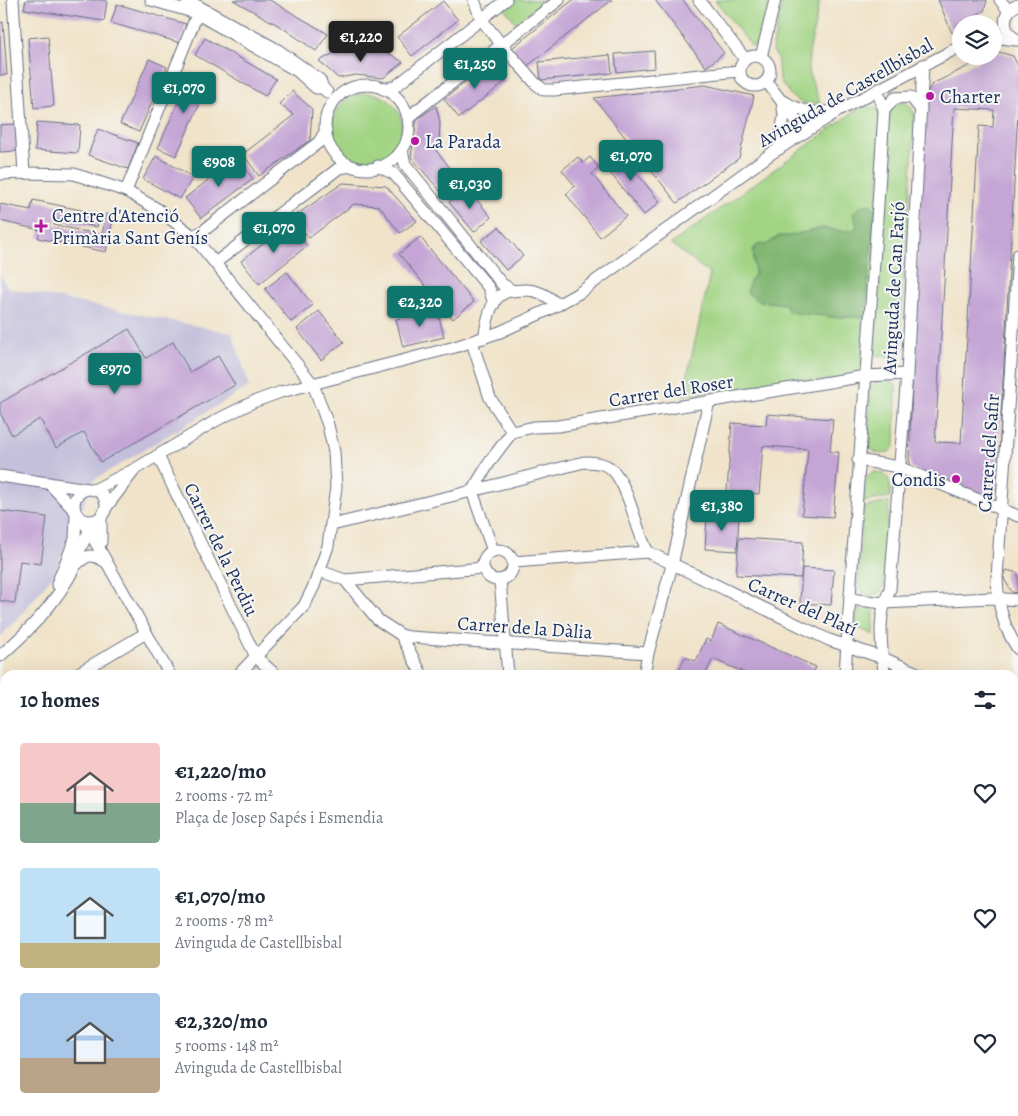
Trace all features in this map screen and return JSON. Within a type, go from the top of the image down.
[{"type":"street","points":[[13,0],[24,172]]},
{"type":"street","points":[[151,0],[198,10],[278,50],[320,80],[323,88],[336,100]]},
{"type":"street","points":[[187,0],[198,10]]},
{"type":"street","points":[[474,0],[481,19],[536,84],[544,90],[739,71]]},
{"type":"street","points":[[383,89],[396,86],[506,0]]},
{"type":"street","points":[[409,119],[416,111],[559,0]]},
{"type":"street","points":[[699,0],[745,58]]},
{"type":"street","points":[[761,57],[775,0]]},
{"type":"street","points":[[1000,0],[1011,12],[1006,31],[1017,40]]},
{"type":"street","points":[[126,191],[198,10]]},
{"type":"street","points":[[1002,38],[1017,40]]},
{"type":"street","name":"Avinguda de Castellbisbal","points":[[91,490],[135,469],[217,420],[253,402],[281,392],[472,342],[500,332],[558,305],[579,294],[805,132],[838,111],[952,50]]},
{"type":"street","points":[[753,55],[761,57],[765,59],[770,72],[766,81],[758,86],[749,85],[742,80],[739,71],[740,66],[745,58],[753,55]]},
{"type":"street","name":"Avinguda de Can Fatjó","points":[[884,670],[880,640],[884,603],[890,589],[907,374],[923,65]]},
{"type":"street","points":[[766,81],[805,132]]},
{"type":"street","points":[[215,263],[339,168],[352,166],[372,168],[392,160],[402,150],[409,129],[409,119],[405,106],[390,92],[369,85],[355,87],[342,93],[326,118],[326,138],[333,151],[340,159],[352,166]]},
{"type":"street","name":"Avinguda de Can Fatjó","points":[[845,670],[858,460],[866,376],[884,110],[877,90]]},
{"type":"street","points":[[884,110],[895,98],[911,97],[920,110]]},
{"type":"street","points":[[782,100],[806,112],[838,111]]},
{"type":"street","points":[[779,149],[784,115],[782,100]]},
{"type":"street","points":[[193,236],[203,231],[319,142],[326,130]]},
{"type":"street","points":[[402,150],[405,164],[502,284],[513,291]]},
{"type":"street","points":[[0,169],[18,164],[23,158]]},
{"type":"street","points":[[378,166],[394,174],[489,288],[494,304]]},
{"type":"street","points":[[0,174],[24,172],[74,174],[126,191],[159,210],[193,236],[313,384],[328,425],[334,452],[336,487],[328,546],[320,571],[304,606],[243,670]]},
{"type":"street","name":"Carrer del Safir","points":[[1018,255],[1014,381],[1006,447],[997,578],[998,598],[1004,624],[1018,649]]},
{"type":"street","points":[[484,338],[494,304],[504,293],[533,290],[547,295],[558,305]]},
{"type":"street","points":[[472,342],[490,398],[512,432],[491,460],[472,492],[493,552]]},
{"type":"street","name":"Carrer del Roser","points":[[512,432],[866,376],[907,374]]},
{"type":"street","points":[[645,670],[672,565],[708,401]]},
{"type":"street","points":[[1006,447],[1018,448]]},
{"type":"street","name":"Carrer de la Perdiu","points":[[158,456],[256,657]]},
{"type":"street","points":[[858,460],[899,466],[1018,516]]},
{"type":"street","points":[[332,525],[472,492],[584,462],[595,462],[608,466],[617,475],[624,489],[642,542],[648,552],[513,562]]},
{"type":"street","name":"Avinguda de Castellbisbal","points":[[0,656],[31,629],[55,598],[76,565],[78,555],[89,531],[135,469]]},
{"type":"street","points":[[0,476],[91,490],[101,494],[104,498],[99,547]]},
{"type":"street","points":[[49,483],[78,515],[89,531],[167,670]]},
{"type":"street","points":[[78,515],[75,498],[78,494],[91,490]]},
{"type":"street","points":[[78,515],[101,515]]},
{"type":"street","name":"Avinguda de Castellbisbal","points":[[55,598],[57,586],[75,539],[78,515]]},
{"type":"street","points":[[493,552],[505,552],[511,557],[513,562],[509,575],[500,580],[491,578],[483,568],[485,558],[493,552]]},
{"type":"street","name":"Carrer del Platí","points":[[648,552],[829,640],[883,658],[911,670]]},
{"type":"street","points":[[76,565],[87,556],[95,555],[106,562]]},
{"type":"street","points":[[320,571],[345,580],[483,568]]},
{"type":"street","points":[[345,580],[378,620],[401,635],[419,670]]},
{"type":"street","points":[[500,580],[508,670]]},
{"type":"street","points":[[850,599],[884,603],[998,598],[1018,600]]},
{"type":"street","points":[[83,670],[146,633]]},
{"type":"street","name":"Carrer de la Dàlia","points":[[401,635],[648,653]]},
{"type":"street","points":[[256,657],[270,670]]},
{"type":"shaded area","points":[[0,275],[8,288],[232,333],[250,386],[94,480],[54,574],[16,621],[0,637]]},
{"type":"green space","points":[[515,0],[546,0],[516,23],[504,8]]},
{"type":"green space","points":[[715,0],[770,0],[759,43],[752,47]]},
{"type":"green space","points":[[783,0],[821,0],[809,54],[808,71],[820,103],[809,104],[796,100],[789,94],[780,79],[777,59],[772,50]]},
{"type":"green space","points":[[360,93],[374,93],[387,99],[396,108],[402,121],[400,141],[392,153],[374,163],[360,163],[347,157],[338,148],[332,135],[332,121],[338,108],[347,99]]},
{"type":"green space","points":[[897,102],[909,105],[913,110],[915,118],[899,359],[875,355],[888,126],[891,108]]},
{"type":"green space","points":[[862,106],[884,110],[866,376],[683,395],[710,274],[671,244]]},
{"type":"green space","points":[[870,204],[875,209],[865,317],[832,317],[789,312],[785,304],[759,301],[747,293],[750,281],[755,274],[753,250],[759,243],[766,245],[779,236],[789,236],[822,228],[840,231],[854,230],[857,225],[853,213],[861,206]]},
{"type":"green space","points":[[878,380],[889,380],[896,385],[895,446],[892,450],[881,454],[871,449],[868,445],[870,388]]},
{"type":"green space","points":[[874,472],[884,474],[889,480],[890,497],[863,502],[867,478]]},
{"type":"green space","points":[[889,503],[884,586],[879,593],[870,596],[861,592],[858,584],[863,508]]},
{"type":"green space","points":[[870,606],[874,610],[874,635],[855,627],[857,611]]},
{"type":"building","points":[[26,0],[107,1],[104,21],[24,9]]},
{"type":"building","points":[[233,0],[270,0],[328,34],[316,51],[283,28]]},
{"type":"building","points":[[573,0],[612,0],[526,67],[512,48]]},
{"type":"building","points":[[655,0],[683,0],[724,53],[706,67]]},
{"type":"building","points":[[938,0],[987,0],[984,11],[976,15],[952,15],[952,33]]},
{"type":"building","points":[[443,1],[458,20],[412,56],[397,37]]},
{"type":"building","points":[[117,4],[186,24],[181,43],[111,23]]},
{"type":"building","points":[[3,22],[7,75],[0,75],[0,23]]},
{"type":"building","points":[[48,36],[54,106],[34,108],[28,38]]},
{"type":"building","points":[[205,38],[276,79],[265,96],[195,55]]},
{"type":"building","points":[[355,49],[355,52],[363,52],[363,49],[377,50],[390,54],[403,62],[383,78],[356,75],[338,78],[319,61],[338,51]]},
{"type":"building","points":[[654,51],[655,68],[617,72],[615,54]]},
{"type":"building","points":[[1002,53],[1013,56],[1018,66],[1018,112],[997,489],[993,489],[980,496],[912,468],[909,460],[924,97],[932,84],[971,65],[1002,65]],"holes":[[[954,108],[994,110],[993,127],[979,126],[961,443],[935,442]]]},
{"type":"building","points":[[610,55],[612,73],[541,80],[539,62]]},
{"type":"building","points":[[149,59],[167,67],[139,132],[120,124]]},
{"type":"building","points":[[491,62],[506,81],[459,118],[444,99]]},
{"type":"building","points":[[191,73],[210,82],[176,156],[158,148]]},
{"type":"building","points":[[705,85],[754,96],[739,158],[677,203],[594,98]]},
{"type":"building","points":[[292,91],[312,109],[310,140],[259,176],[243,154],[294,115],[279,104]]},
{"type":"building","points":[[436,106],[440,122],[439,142],[435,149],[459,179],[442,193],[411,157],[417,119]]},
{"type":"building","points":[[37,122],[80,125],[78,153],[35,150]]},
{"type":"building","points":[[15,124],[17,151],[0,152],[0,125]]},
{"type":"building","points":[[98,129],[138,143],[128,169],[88,155]]},
{"type":"building","points":[[618,150],[660,202],[644,215],[602,163]]},
{"type":"building","points":[[156,156],[193,177],[180,199],[143,179]]},
{"type":"building","points":[[578,157],[583,163],[590,157],[599,168],[592,174],[626,216],[600,237],[566,194],[575,186],[562,170]]},
{"type":"building","points":[[237,158],[253,179],[201,218],[185,198]]},
{"type":"building","points":[[343,183],[386,186],[417,221],[400,233],[379,206],[354,204],[309,238],[293,217]]},
{"type":"building","points":[[467,188],[491,217],[474,232],[449,202]]},
{"type":"building","name":"Centre d'Atenció Primària Sant Genís","points":[[33,200],[100,214],[97,227],[55,219],[54,225],[102,235],[106,214],[114,215],[106,252],[38,238],[40,230],[0,221],[0,204],[31,210]]},
{"type":"building","points":[[289,224],[307,246],[259,284],[241,261]]},
{"type":"building","points":[[499,227],[523,256],[506,270],[481,241]]},
{"type":"building","points":[[420,237],[474,302],[453,319],[399,254]]},
{"type":"building","points":[[287,272],[313,305],[291,322],[265,289]]},
{"type":"building","points":[[437,309],[444,337],[403,347],[396,319]]},
{"type":"building","points":[[319,311],[344,342],[321,360],[297,329]]},
{"type":"building","points":[[129,329],[146,358],[173,342],[190,372],[218,356],[235,385],[101,462],[84,432],[56,448],[40,419],[12,435],[0,413],[0,403]]},
{"type":"building","points":[[767,414],[833,419],[830,452],[839,452],[833,517],[802,515],[808,449],[763,446],[759,494],[727,491],[732,423],[766,425]]},
{"type":"building","points":[[0,511],[47,517],[41,564],[20,561],[15,603],[0,601]]},
{"type":"building","points":[[707,514],[739,516],[737,551],[705,549]]},
{"type":"building","points":[[739,538],[803,542],[801,578],[736,575]]},
{"type":"building","points":[[802,568],[834,570],[831,605],[800,603]]},
{"type":"building","points":[[1006,570],[1018,573],[1018,593],[1012,592],[1004,579]]},
{"type":"building","points":[[718,624],[816,667],[814,670],[738,670],[713,659],[708,670],[679,670],[685,657],[696,661],[706,639],[711,641]]},
{"type":"place","name":"Charter","points":[[930,96]]},
{"type":"place","name":"La Parada","points":[[415,141]]},
{"type":"place","name":"Centre d'Atenció Primària Sant Genís","points":[[41,226]]},
{"type":"place","name":"Condis","points":[[956,479]]}]
